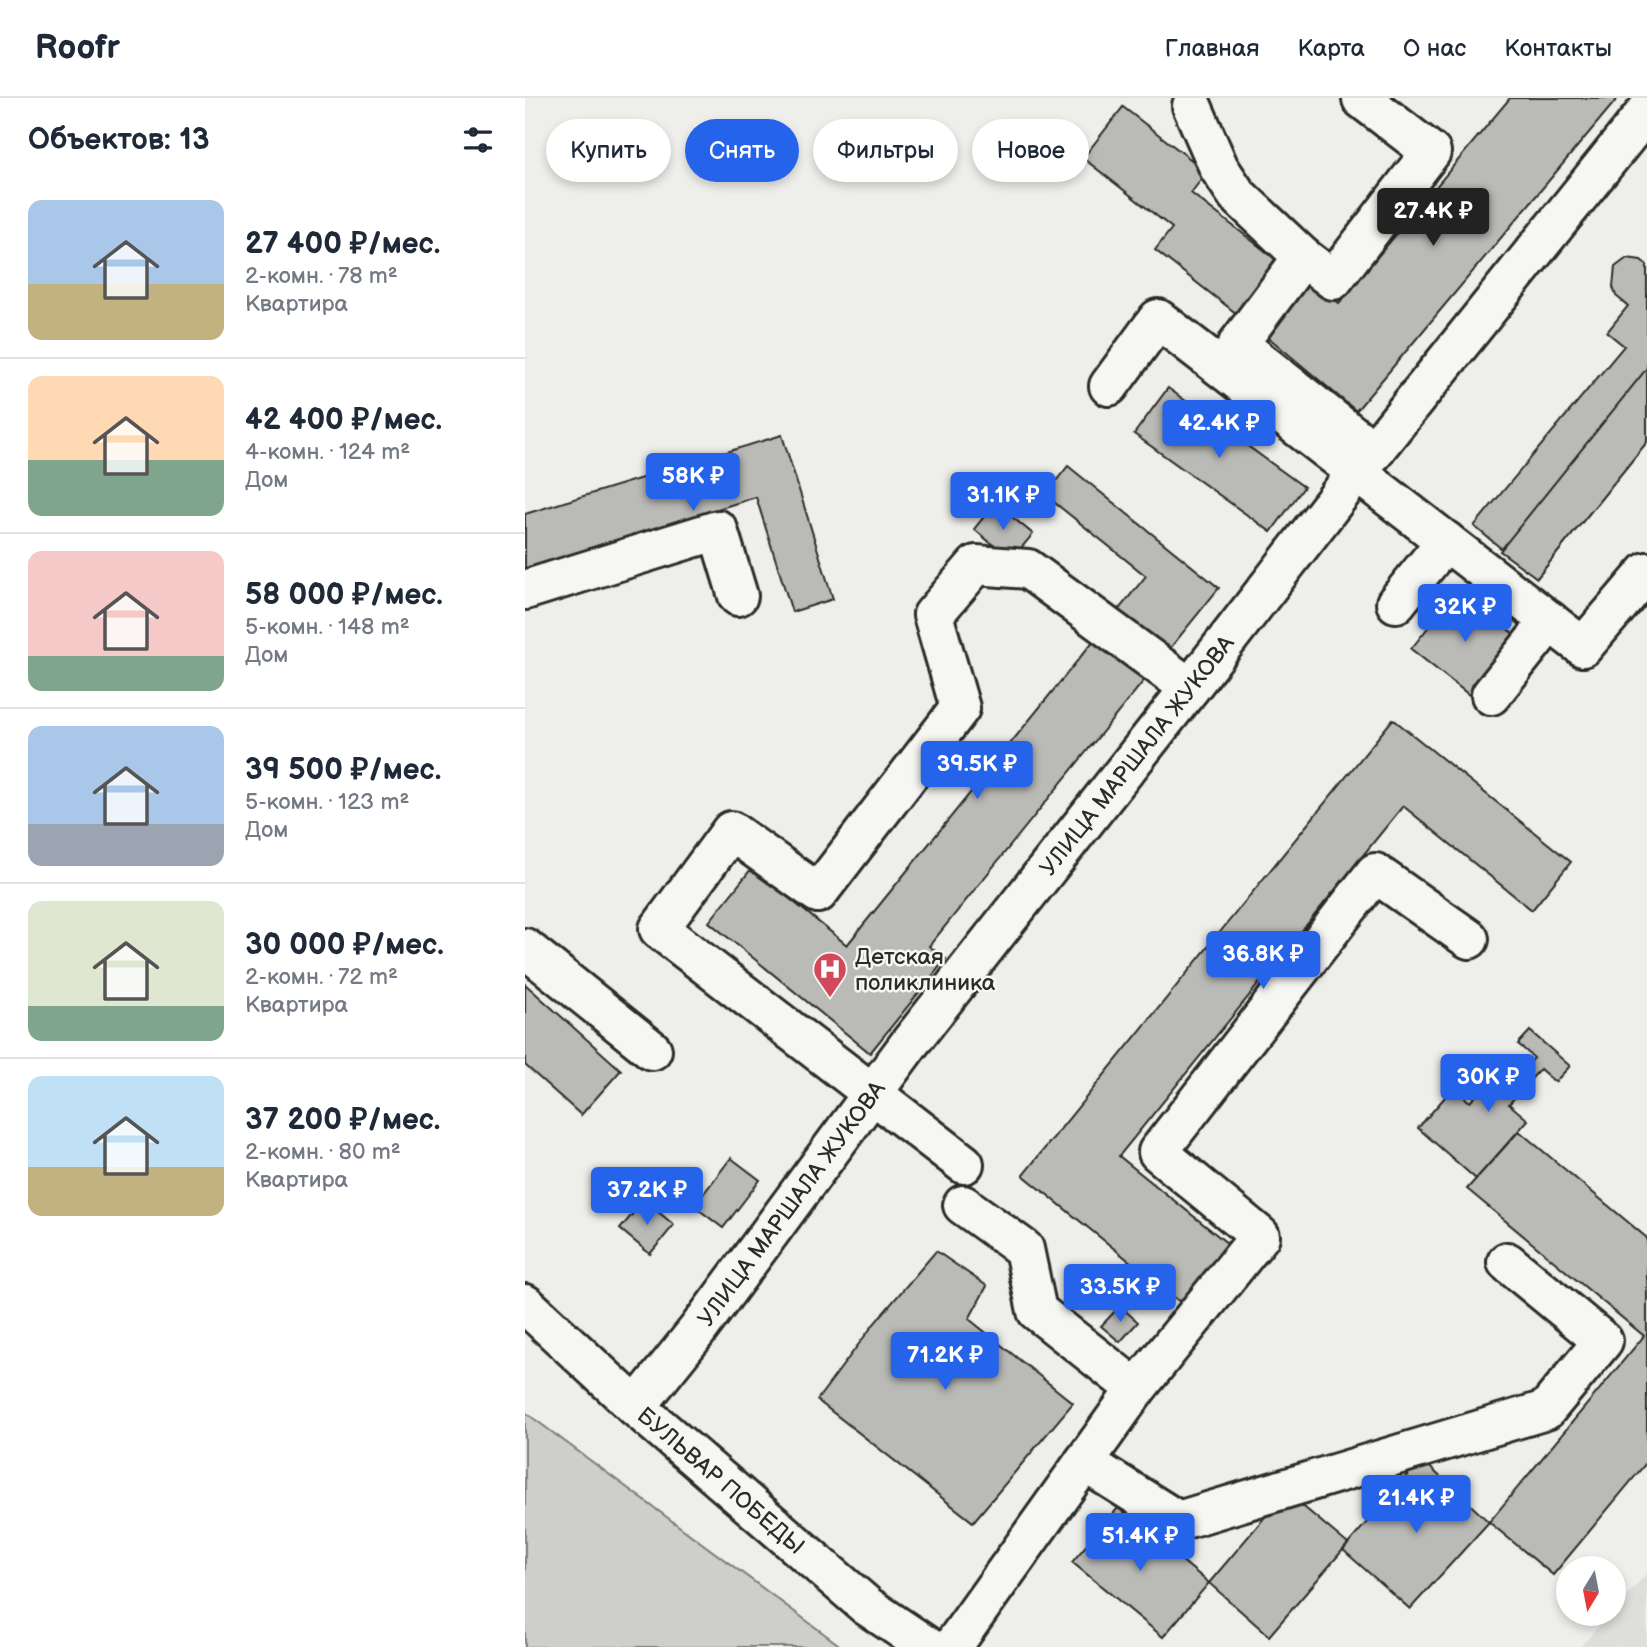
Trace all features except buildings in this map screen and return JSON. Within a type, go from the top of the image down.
[{"type":"street","points":[[1192,106],[1219,168],[1237,195],[1303,257],[1333,280],[1431,152],[1363,98]]},
{"type":"street","name":"УЛИЦА МАРШАЛА ЖУКОВА","points":[[636,1407],[697,1331],[917,1033],[1365,462],[1647,111]]},
{"type":"street","points":[[1303,257],[1238,344],[1446,541],[1583,647],[1647,572]]},
{"type":"street","points":[[1109,386],[1158,318],[1365,462]]},
{"type":"street","points":[[525,590],[717,530],[738,596]]},
{"type":"street","points":[[1396,603],[1446,541]]},
{"type":"street","points":[[964,1164],[659,929],[731,831],[818,893],[960,708],[933,615],[976,565],[1028,569],[1189,688]]},
{"type":"street","points":[[1491,695],[1550,621]]},
{"type":"street","points":[[952,1647],[1136,1389],[1260,1236],[1158,1152],[1375,873],[1469,939]]},
{"type":"street","points":[[525,947],[652,1050]]},
{"type":"street","points":[[963,1205],[1024,1249],[1037,1311],[1136,1389]]},
{"type":"street","points":[[1084,1462],[1178,1521],[1546,1410],[1603,1341],[1507,1262]]},
{"type":"street","name":"БУЛЬВАР ПОБЕДЫ","points":[[525,1304],[636,1407],[867,1606],[928,1647]]},
{"type":"shaded area","points":[[525,1412],[842,1647],[525,1647]]},
{"type":"shaded area","points":[[1647,1573],[1647,1647],[1580,1647],[1599,1626],[1626,1626],[1626,1597]]},
{"type":"place","name":"Детская поликлиника","points":[[830,999]]}]
